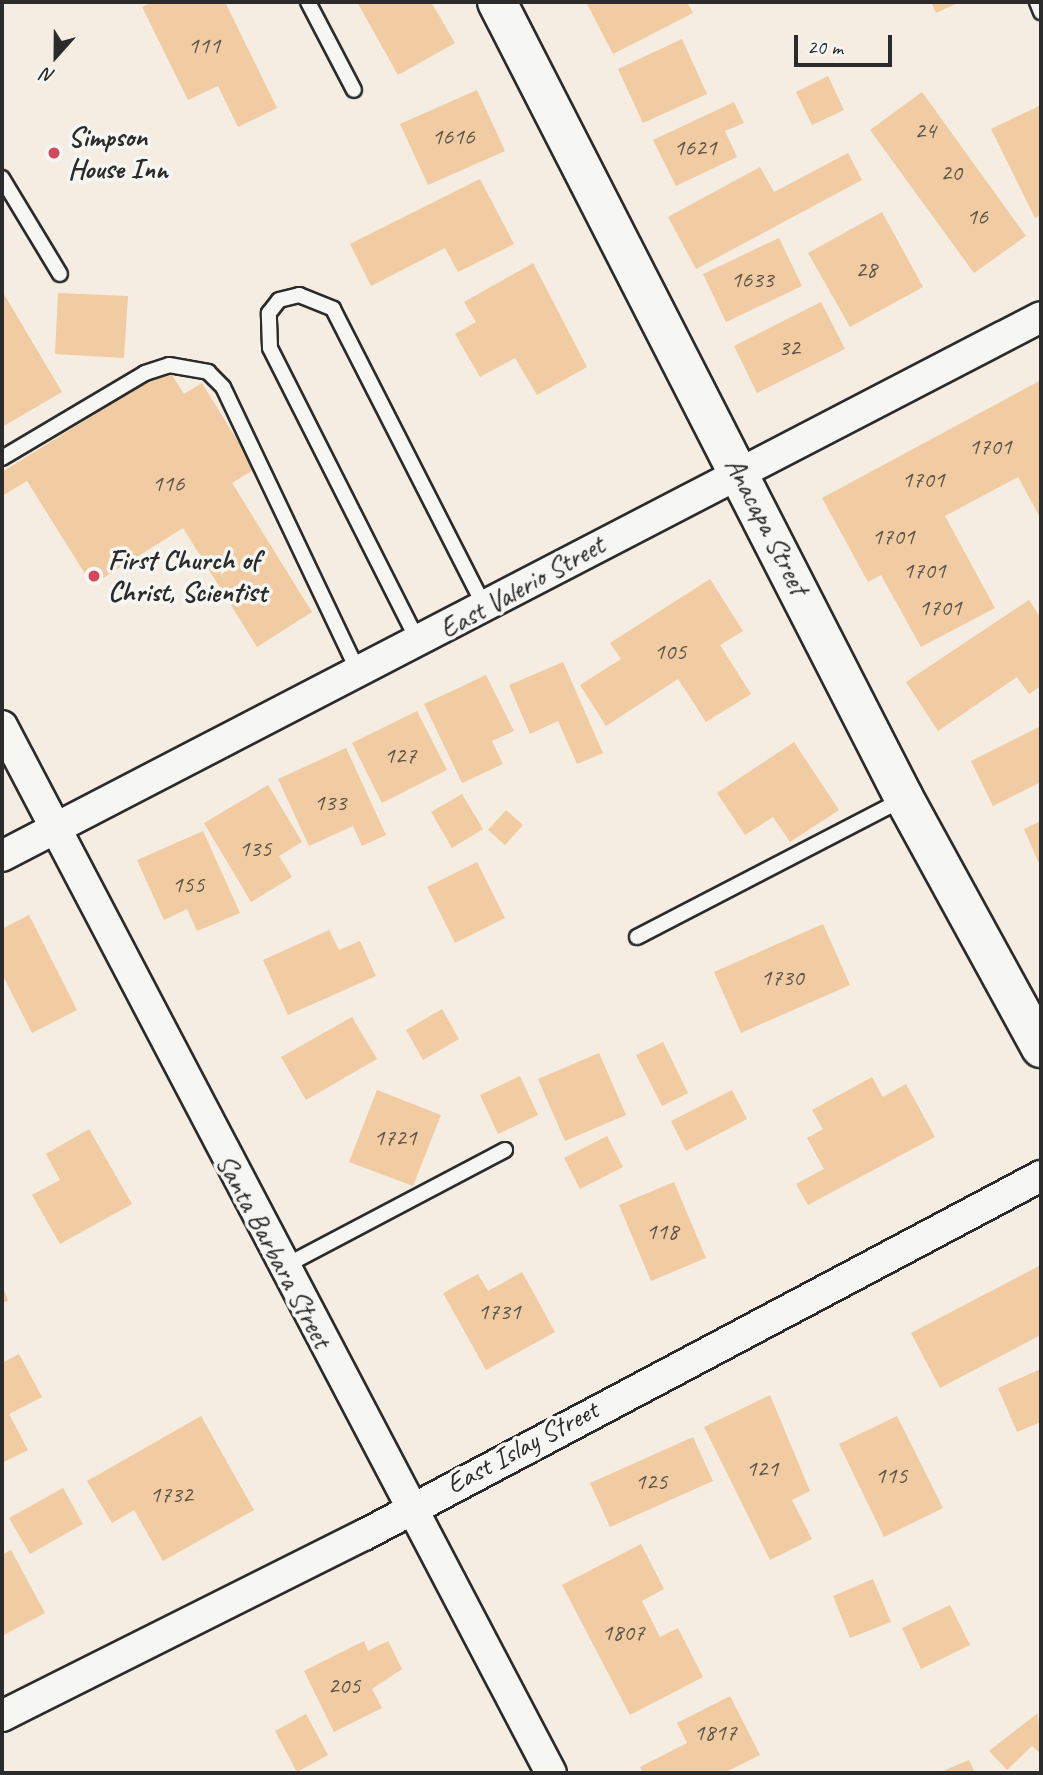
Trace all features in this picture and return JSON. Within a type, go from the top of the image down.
[{"type":"street","name":"Anacapa Street","points":[[497,2],[740,471],[904,798],[1041,1048]]},
{"type":"street","name":"East Valerio Street","points":[[2,856],[360,675],[419,644],[484,604],[1041,317]]},
{"type":"street","name":"Santa Barbara Street","points":[[2,726],[58,826],[282,1268],[414,1505],[551,1773]]},
{"type":"street","name":"East Islay Street","points":[[2,1716],[414,1505],[1041,1176]]},
{"type":"lane","points":[[308,2],[354,90]]},
{"type":"lane","points":[[1037,2],[1041,12]]},
{"type":"lane","points":[[2,178],[60,274]]},
{"type":"lane","points":[[419,644],[270,348],[269,313],[279,300],[299,295],[333,309],[484,604]]},
{"type":"lane","points":[[2,458],[145,373],[169,365],[208,372],[235,410],[360,675]]},
{"type":"lane","points":[[637,937],[904,798]]},
{"type":"lane","points":[[282,1268],[505,1150]]},
{"type":"building","points":[[152,2],[225,2],[277,108],[238,127],[218,86],[188,100],[142,7]]},
{"type":"building","points":[[357,2],[431,2],[455,43],[398,75]]},
{"type":"building","points":[[586,2],[687,2],[693,13],[613,54]]},
{"type":"building","points":[[931,2],[960,2],[936,13]]},
{"type":"building","points":[[682,39],[707,94],[643,123],[618,69]]},
{"type":"building","points":[[828,76],[844,110],[812,125],[796,92]]},
{"type":"building","points":[[477,90],[505,151],[428,185],[400,124]]},
{"type":"building","points":[[922,92],[1026,236],[974,273],[870,130]]},
{"type":"building","points":[[734,102],[744,123],[725,131],[737,157],[676,186],[653,140]]},
{"type":"building","points":[[1041,105],[1041,215],[1035,218],[991,129]]},
{"type":"building","points":[[848,153],[862,180],[696,269],[668,217],[760,167],[774,192]]},
{"type":"building","points":[[480,179],[514,244],[458,272],[445,248],[371,286],[350,244]]},
{"type":"building","points":[[882,212],[923,287],[850,327],[808,253]]},
{"type":"building","points":[[779,238],[802,286],[726,322],[703,274]]},
{"type":"building","points":[[533,263],[587,367],[537,395],[515,358],[480,377],[455,334],[476,322],[464,302]]},
{"type":"building","points":[[2,291],[62,392],[2,427]]},
{"type":"building","points":[[58,293],[128,296],[124,358],[55,354]]},
{"type":"building","points":[[821,302],[845,349],[757,393],[734,346]]},
{"type":"building","points":[[168,369],[184,394],[202,383],[255,469],[232,483],[312,612],[257,647],[183,528],[92,585],[27,481],[2,496],[2,472]]},
{"type":"building","points":[[1041,380],[1041,519],[1018,477],[945,516],[995,608],[921,647],[881,575],[868,582],[822,498]]},
{"type":"building","points":[[710,579],[743,631],[720,645],[751,694],[706,722],[678,679],[606,726],[580,685],[621,659],[610,643]]},
{"type":"building","points":[[1029,600],[1041,618],[1041,686],[1029,694],[1017,677],[938,731],[906,682]]},
{"type":"building","points":[[563,662],[603,753],[577,764],[558,721],[530,734],[509,685]]},
{"type":"building","points":[[486,675],[514,731],[492,741],[503,764],[462,783],[424,704]]},
{"type":"building","points":[[417,711],[447,770],[382,803],[352,743]]},
{"type":"building","points":[[1041,726],[1041,782],[993,806],[971,761]]},
{"type":"building","points":[[794,742],[839,810],[790,842],[773,817],[745,835],[717,793]]},
{"type":"building","points":[[346,748],[386,835],[362,846],[353,826],[309,846],[278,779]]},
{"type":"building","points":[[268,785],[302,842],[279,856],[292,877],[251,902],[204,823]]},
{"type":"building","points":[[462,794],[483,829],[452,848],[431,812]]},
{"type":"building","points":[[506,810],[523,825],[505,845],[488,830]]},
{"type":"building","points":[[1041,821],[1041,868],[1024,829]]},
{"type":"building","points":[[203,831],[240,913],[197,931],[187,909],[164,920],[137,860]]},
{"type":"building","points":[[477,862],[505,918],[455,943],[427,887]]},
{"type":"building","points":[[29,915],[77,1010],[32,1033],[2,974],[2,929]]},
{"type":"building","points":[[823,924],[850,985],[741,1033],[714,972]]},
{"type":"building","points":[[329,930],[339,950],[360,941],[376,976],[288,1015],[263,960]]},
{"type":"building","points":[[442,1009],[459,1039],[423,1060],[406,1030]]},
{"type":"building","points":[[352,1017],[377,1059],[306,1100],[281,1057]]},
{"type":"building","points":[[663,1042],[688,1093],[662,1106],[636,1055]]},
{"type":"building","points":[[599,1053],[626,1115],[565,1141],[538,1079]]},
{"type":"building","points":[[520,1076],[538,1115],[498,1134],[480,1095]]},
{"type":"building","points":[[872,1077],[883,1097],[906,1084],[935,1137],[808,1205],[796,1184],[824,1169],[807,1138],[823,1129],[812,1110]]},
{"type":"building","points":[[377,1090],[441,1115],[413,1186],[349,1162]]},
{"type":"building","points":[[732,1090],[747,1119],[686,1151],[671,1121]]},
{"type":"building","points":[[89,1129],[132,1204],[60,1244],[32,1195],[60,1180],[46,1154]]},
{"type":"building","points":[[607,1136],[623,1167],[580,1189],[564,1158]]},
{"type":"building","points":[[674,1182],[706,1258],[651,1281],[619,1205]]},
{"type":"building","points":[[1041,1265],[1041,1335],[940,1388],[911,1333]]},
{"type":"building","points":[[522,1272],[555,1332],[486,1370],[443,1293],[478,1274],[488,1291]]},
{"type":"building","points":[[2,1284],[8,1301],[2,1303]]},
{"type":"building","points":[[19,1354],[42,1397],[9,1414],[28,1450],[2,1463],[2,1363]]},
{"type":"building","points":[[1041,1369],[1041,1422],[1017,1432],[998,1388]]},
{"type":"building","points":[[770,1395],[810,1491],[792,1500],[812,1539],[770,1560],[704,1427]]},
{"type":"building","points":[[201,1416],[254,1510],[163,1561],[134,1510],[112,1523],[87,1481]]},
{"type":"building","points":[[897,1416],[943,1508],[884,1537],[839,1444]]},
{"type":"building","points":[[693,1437],[713,1481],[610,1527],[590,1483]]},
{"type":"building","points":[[63,1488],[83,1524],[30,1554],[9,1518]]},
{"type":"building","points":[[641,1544],[664,1589],[642,1601],[660,1637],[678,1628],[703,1677],[630,1715],[562,1585]]},
{"type":"building","points":[[11,1550],[45,1613],[2,1636],[2,1555]]},
{"type":"building","points":[[873,1579],[891,1622],[850,1638],[833,1596]]},
{"type":"building","points":[[950,1605],[970,1645],[921,1669],[902,1628]]},
{"type":"building","points":[[364,1641],[368,1651],[388,1641],[402,1669],[372,1689],[382,1708],[334,1732],[304,1671]]},
{"type":"building","points":[[730,1696],[760,1755],[724,1773],[643,1773],[640,1767],[687,1743],[677,1723]]},
{"type":"building","points":[[1038,1713],[1041,1754],[1032,1746],[1007,1770],[989,1751]]},
{"type":"building","points":[[306,1714],[328,1755],[297,1772],[275,1731]]},
{"type":"building","points":[[969,1760],[975,1773],[938,1773]]},
{"type":"place","name":"Simpson House Inn","points":[[54,153]]},
{"type":"place","name":"First Church of Christ, Scientist","points":[[94,576]]}]
